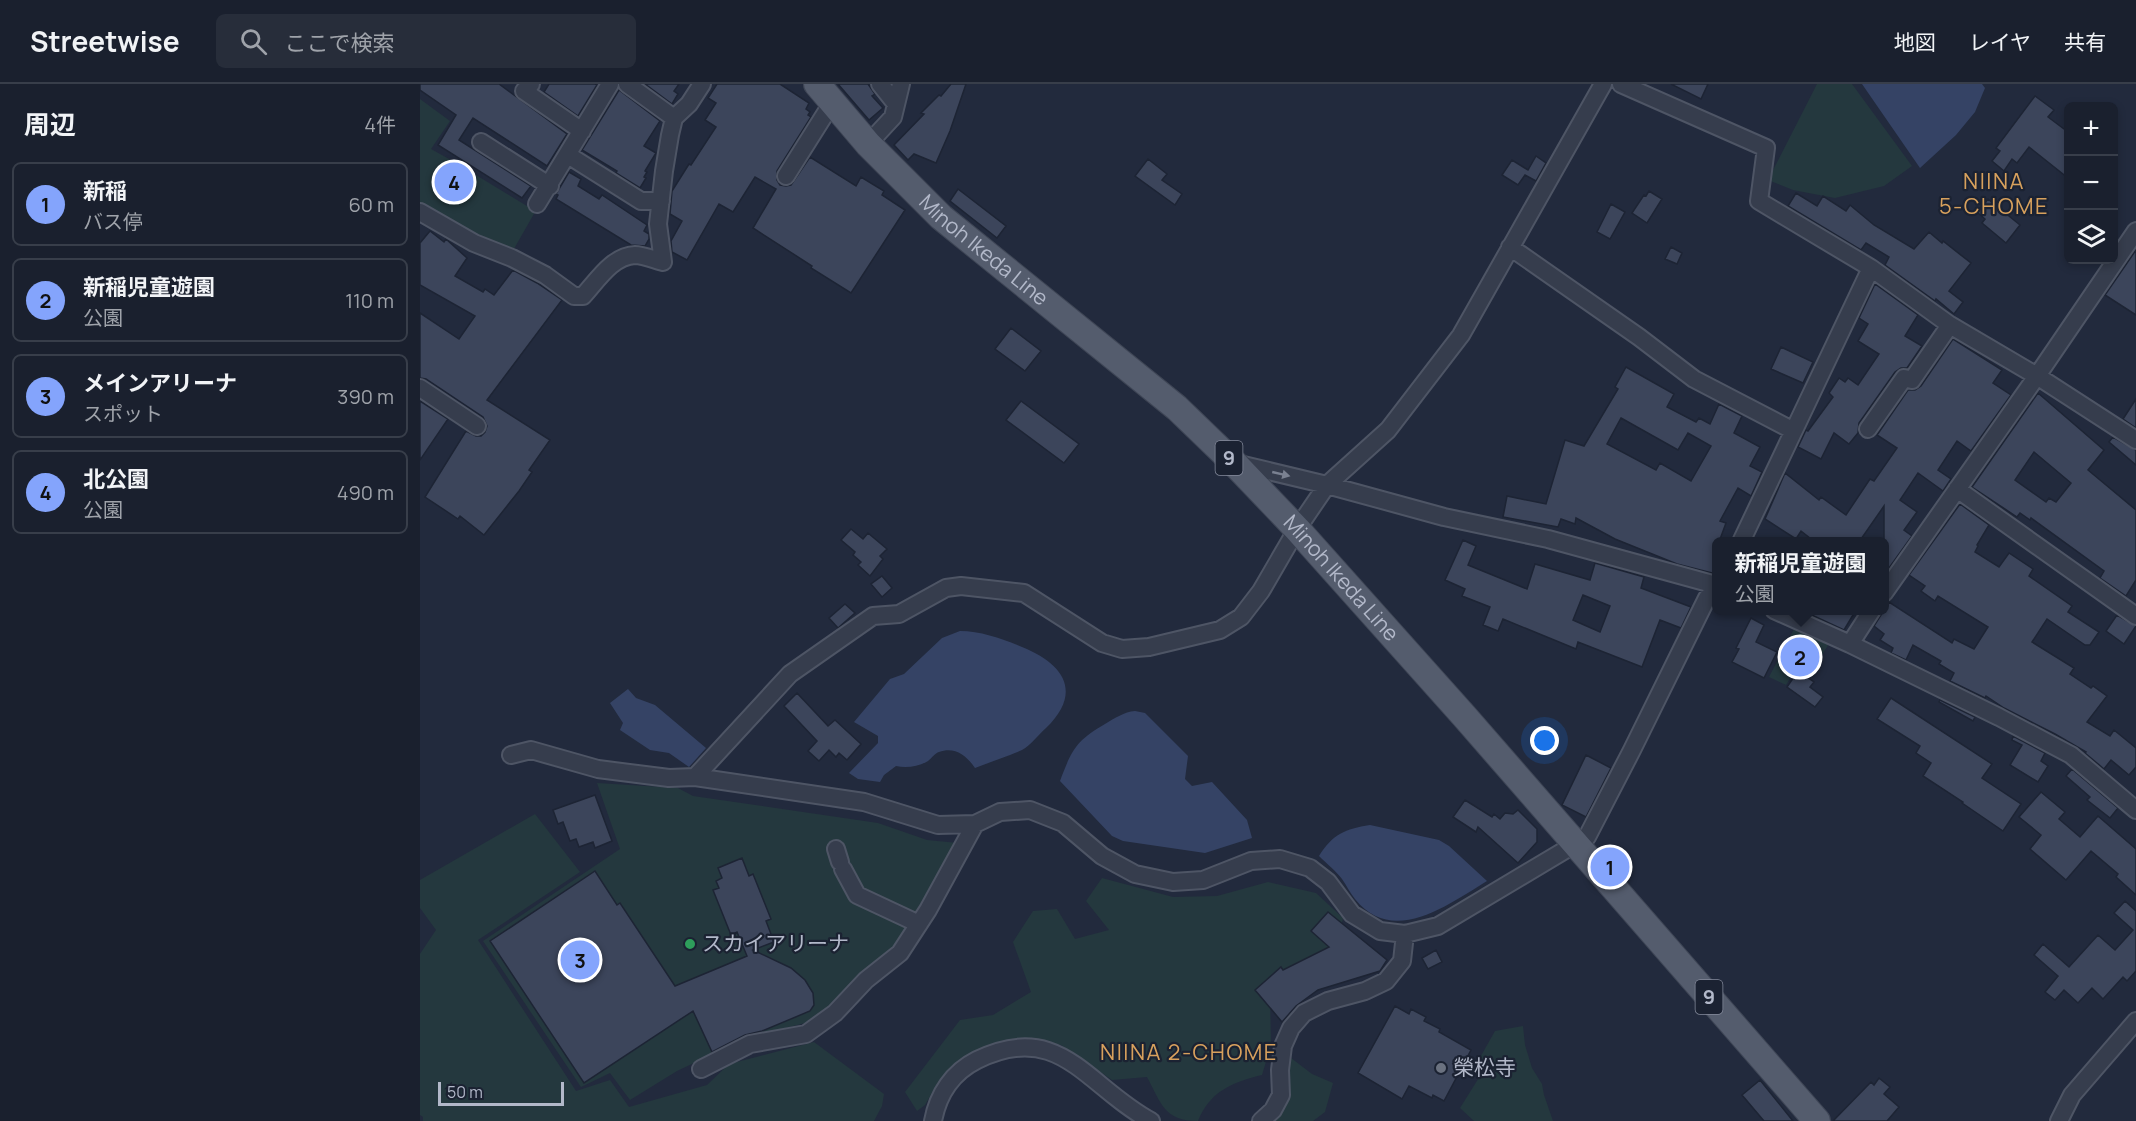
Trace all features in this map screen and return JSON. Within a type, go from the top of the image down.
[{"type":"main road","name":"Minoh Ikeda Line","points":[[824,94],[868,144],[941,217],[1177,408],[1234,463],[1297,529],[1817,1121]]},
{"type":"street","points":[[531,84],[524,92],[582,131]]},
{"type":"street","points":[[537,204],[610,84]]},
{"type":"street","points":[[627,84],[674,118]]},
{"type":"street","points":[[420,212],[474,243],[545,275],[574,296],[583,296],[606,269],[618,261],[634,255],[663,262],[658,224],[663,171],[674,118],[689,104],[702,84]]},
{"type":"street","points":[[880,84],[896,104]]},
{"type":"street","points":[[868,144],[893,117],[901,84]]},
{"type":"street","points":[[695,777],[790,674],[873,616],[899,614],[946,588],[961,586],[1024,593],[1102,643],[1122,650],[1149,647],[1220,630],[1241,617],[1261,591],[1297,529],[1328,485],[1388,430],[1461,335],[1603,84]]},
{"type":"street","points":[[1621,84],[1766,148],[1759,201],[1871,268],[1950,325],[2037,376],[2136,440]]},
{"type":"street","points":[[786,176],[824,94]]},
{"type":"street","points":[[481,142],[550,186]]},
{"type":"street","points":[[568,155],[641,201],[660,201]]},
{"type":"street","points":[[1889,586],[2136,231]]},
{"type":"street","points":[[1510,247],[1694,379],[1792,430]]},
{"type":"street","points":[[1743,537],[1792,430],[1871,268]]},
{"type":"street","points":[[1868,429],[1904,378],[1912,380],[1950,325]]},
{"type":"street","points":[[420,388],[477,426]]},
{"type":"street","points":[[1234,463],[1328,485],[1444,517],[1548,539],[1712,586]]},
{"type":"street","points":[[1957,489],[2136,616]]},
{"type":"street","points":[[511,755],[531,750],[598,769],[669,778],[695,777],[864,802],[938,825],[975,824],[1000,812],[1030,810],[1063,823],[1102,856],[1135,874],[1173,882],[1203,880],[1251,861],[1280,860],[1310,868],[1328,882],[1352,914],[1380,931],[1405,934],[1438,926],[1587,837],[1712,592]]},
{"type":"street","points":[[1785,615],[1850,644],[2072,755],[2136,810]]},
{"type":"street","points":[[1850,644],[1869,615]]},
{"type":"street","points":[[701,1069],[750,1044],[806,1034],[835,1013],[866,980],[900,953],[920,924],[975,824]]},
{"type":"street","points":[[840,860],[857,895],[920,924]]},
{"type":"street","points":[[1261,1121],[1273,1110],[1281,1095],[1280,1070],[1283,1046],[1291,1028],[1304,1013],[1328,1001],[1365,991],[1386,981],[1402,962],[1405,934]]},
{"type":"street","points":[[2059,1121],[2072,1095],[2136,1021]]},
{"type":"street","points":[[933,1121],[936,1105],[948,1082],[973,1062],[996,1051],[1022,1046],[1051,1050],[1151,1121]]},
{"type":"shaded area","points":[[1817,84],[1852,84],[1912,166],[1884,186],[1835,198],[1793,190],[1768,180]]},
{"type":"shaded area","points":[[420,99],[450,121],[431,149],[527,206],[532,200],[539,205],[511,254],[420,208]]},
{"type":"shaded area","points":[[1796,625],[1830,642],[1814,668],[1800,662],[1786,685],[1769,677]]},
{"type":"shaded area","name":"スカイアリーナ","points":[[597,783],[678,788],[693,796],[878,823],[927,840],[958,843],[894,947],[828,1008],[805,1023],[747,1038],[677,1071],[630,1100],[610,1073],[581,1087],[483,941],[620,849]]},
{"type":"shaded area","points":[[535,814],[580,872],[478,940],[576,1091],[610,1080],[629,1107],[707,1085],[729,1064],[814,1042],[884,1094],[882,1106],[874,1121],[423,1121],[420,1115],[420,954],[436,930],[420,908],[420,880]]},
{"type":"shaded area","points":[[1102,878],[1173,897],[1217,896],[1268,882],[1316,893],[1343,918],[1338,943],[1270,994],[1271,1045],[1262,1075],[1224,1089],[1209,1102],[1198,1121],[1187,1120],[1178,1118],[1165,1109],[1147,1077],[1112,1080],[1061,1045],[1013,1040],[963,1063],[940,1079],[925,1105],[917,1111],[905,1092],[960,1020],[993,1015],[1031,992],[1013,942],[1033,911],[1057,909],[1075,939],[1109,930],[1086,901]]},
{"type":"shaded area","points":[[1523,1026],[1525,1045],[1532,1068],[1542,1084],[1553,1121],[1474,1121],[1460,1108],[1480,1076],[1473,1070],[1495,1031]]},
{"type":"shaded area","points":[[1291,1058],[1312,1074],[1333,1083],[1325,1112],[1313,1121],[1268,1121],[1284,1070]]},
{"type":"water","points":[[1862,84],[1982,84],[1985,88],[1975,112],[1956,135],[1920,168]]},
{"type":"water","points":[[960,631],[1000,638],[1037,654],[1049,662],[1064,680],[1066,691],[1064,703],[1057,715],[1022,750],[975,768],[960,753],[945,750],[920,765],[896,766],[884,775],[880,782],[858,779],[849,773],[878,743],[878,736],[854,722],[890,679],[904,674],[942,638]]},
{"type":"water","points":[[628,689],[636,698],[655,705],[706,748],[689,767],[669,753],[650,750],[620,730],[623,723],[610,703]]},
{"type":"water","points":[[1135,711],[1145,713],[1188,756],[1185,779],[1192,786],[1212,782],[1247,820],[1252,838],[1205,853],[1123,841],[1112,836],[1060,781],[1072,753],[1081,741],[1116,718]]},
{"type":"water","points":[[1370,825],[1439,840],[1449,846],[1487,881],[1456,900],[1421,917],[1386,920],[1370,913],[1355,899],[1340,876],[1319,856],[1329,842],[1340,834],[1353,828]]},
{"type":"building","points":[[420,84],[499,84],[567,134],[547,166],[473,118],[459,140],[531,186],[522,198],[438,145],[456,115],[420,90]]},
{"type":"building","points":[[549,84],[597,85],[578,116],[544,92]]},
{"type":"building","points":[[645,84],[679,84],[674,91],[678,94],[672,104]]},
{"type":"building","points":[[717,84],[780,84],[809,103],[806,109],[810,112],[808,115],[811,117],[777,171],[777,180],[780,185],[791,185],[810,157],[856,186],[861,177],[884,191],[882,195],[905,210],[851,293],[753,228],[776,189],[755,177],[733,212],[719,204],[687,260],[672,252],[671,241],[682,221],[670,214],[672,191],[716,127],[705,120],[716,103],[708,98]]},
{"type":"building","points":[[838,84],[868,84],[875,94],[872,96],[883,108],[869,120]]},
{"type":"building","points":[[951,84],[966,84],[936,163],[914,154],[908,160],[894,145],[924,114],[921,113]]},
{"type":"building","points":[[1671,84],[1708,84],[1701,99]]},
{"type":"building","points":[[619,90],[660,121],[644,146],[656,153],[645,171],[647,172],[644,177],[646,178],[640,188],[582,150]]},
{"type":"building","points":[[2035,96],[2054,110],[2048,117],[2064,129],[2064,175],[2029,147],[2017,163],[2012,159],[2004,171],[1992,161],[2000,151],[1996,148]]},
{"type":"building","points":[[1536,156],[1546,163],[1536,181],[1525,175],[1518,185],[1502,175],[1512,160],[1528,170]]},
{"type":"building","points":[[1148,159],[1167,174],[1162,180],[1182,194],[1175,205],[1135,176]]},
{"type":"building","points":[[569,172],[581,179],[578,186],[599,199],[602,195],[647,225],[644,231],[649,234],[649,239],[645,246],[631,245],[556,199],[558,195],[556,194]]},
{"type":"building","points":[[958,189],[1006,226],[997,238],[950,201]]},
{"type":"building","points":[[1649,191],[1662,199],[1647,223],[1632,213]]},
{"type":"building","points":[[1796,193],[1817,206],[1823,196],[1846,211],[1850,205],[1874,225],[1914,249],[1929,232],[1942,243],[1943,241],[1971,263],[1949,291],[1963,302],[1954,314],[1936,299],[1935,301],[1885,265],[1889,257],[1866,243],[1861,250],[1788,206]]},
{"type":"building","points":[[1988,199],[2020,225],[2006,243],[1982,223],[1985,219],[1977,212]]},
{"type":"building","points":[[1611,204],[1625,212],[1610,239],[1597,232]]},
{"type":"building","points":[[430,231],[444,242],[446,239],[467,258],[455,276],[483,292],[485,289],[494,295],[513,270],[562,300],[487,400],[550,440],[529,470],[532,472],[519,491],[484,535],[460,516],[458,519],[425,497],[466,431],[481,436],[487,426],[483,417],[426,379],[420,378],[420,313],[459,339],[475,316],[420,285],[420,243]]},
{"type":"building","points":[[1671,247],[1682,253],[1677,264],[1665,259]]},
{"type":"building","points":[[2136,250],[2136,315],[2105,295]]},
{"type":"building","points":[[1875,284],[1918,315],[1905,336],[1922,346],[1907,368],[1901,368],[1895,372],[1859,423],[1858,433],[1849,444],[1834,433],[1821,459],[1798,447],[1806,430],[1808,431],[1833,397],[1829,393],[1839,378],[1845,382],[1848,378],[1858,385],[1879,354],[1858,341],[1868,324],[1859,318]]},
{"type":"building","points":[[1011,328],[1041,351],[1025,371],[995,349]]},
{"type":"building","points":[[1953,339],[2002,370],[1993,383],[2011,395],[1971,451],[1957,441],[1938,470],[1951,479],[1943,491],[1918,473],[1900,500],[1917,512],[1904,530],[1912,536],[1889,568],[1889,537],[1884,537],[1884,506],[1862,537],[1809,537],[1801,531],[1797,537],[1793,537],[1765,519],[1785,473],[1819,500],[1821,497],[1846,515],[1870,479],[1874,481],[1897,448],[1877,435],[1908,390],[1915,390],[1921,386]]},
{"type":"building","points":[[1781,347],[1813,362],[1803,383],[1771,369]]},
{"type":"building","points":[[1626,367],[1674,394],[1667,407],[1696,422],[1699,418],[1710,424],[1719,404],[1742,416],[1734,433],[1760,447],[1750,466],[1762,472],[1751,496],[1738,488],[1720,521],[1726,523],[1721,537],[1712,537],[1712,573],[1677,564],[1615,539],[1576,518],[1575,524],[1561,519],[1558,527],[1503,517],[1507,496],[1546,504],[1565,440],[1584,446],[1618,389],[1615,387]],"holes":[[[1621,418],[1678,450],[1688,433],[1711,446],[1691,481],[1660,463],[1656,470],[1607,444]]]},
{"type":"building","points":[[2038,393],[2104,450],[2088,470],[2136,510],[2136,580],[2126,596],[2100,578],[2104,571],[2031,518],[2030,520],[2020,513],[2017,517],[1972,487]],"holes":[[[2034,452],[2071,483],[2056,502],[2049,498],[2046,502],[2015,480]]]},
{"type":"building","points":[[2136,399],[2136,428],[2123,419]]},
{"type":"building","points":[[420,401],[448,419],[420,460]]},
{"type":"building","points":[[1021,401],[1079,444],[1064,463],[1006,420]]},
{"type":"building","points":[[2113,437],[2136,450],[2136,465],[2109,442]]},
{"type":"building","points":[[1960,504],[1989,525],[1975,552],[1999,567],[2009,553],[2033,569],[2029,576],[2072,606],[2068,612],[2099,632],[2090,645],[2085,645],[2047,619],[2032,642],[2074,668],[2070,674],[2107,696],[2087,722],[2110,736],[2114,730],[2136,748],[2136,767],[2129,775],[2111,760],[2104,769],[2086,752],[2055,734],[2004,708],[1986,696],[1985,698],[1950,681],[1954,673],[1939,664],[1941,661],[1913,645],[1906,660],[1891,653],[1893,648],[1880,640],[1884,634],[1874,626],[1881,615],[1889,615],[1889,602],[1952,643],[1954,639],[1974,649],[1988,627],[1938,596],[1935,601],[1921,591],[1925,586],[1909,575]]},
{"type":"building","points":[[851,529],[863,539],[868,533],[887,549],[880,556],[883,559],[870,576],[858,565],[861,562],[853,555],[855,552],[841,540]]},
{"type":"building","points":[[1463,540],[1476,546],[1468,565],[1527,589],[1535,564],[1590,580],[1595,563],[1644,577],[1641,588],[1691,607],[1681,628],[1660,620],[1642,667],[1578,642],[1576,649],[1503,619],[1498,631],[1483,625],[1490,607],[1462,596],[1465,589],[1445,580]],"holes":[[[1583,595],[1610,606],[1600,632],[1573,620]]]},
{"type":"building","points":[[882,576],[892,588],[882,597],[871,584]]},
{"type":"building","points":[[845,604],[855,613],[838,628],[829,618]]},
{"type":"building","points":[[1812,615],[1853,615],[1844,630]]},
{"type":"building","points":[[2117,615],[2136,626],[2124,644],[2106,631]]},
{"type":"building","points":[[1751,618],[1764,625],[1756,642],[1777,652],[1764,678],[1732,662],[1739,649],[1736,648]]},
{"type":"building","points":[[1798,671],[1814,682],[1810,687],[1823,697],[1815,707],[1787,687]]},
{"type":"building","points":[[797,693],[828,726],[835,720],[861,744],[847,760],[839,753],[836,757],[829,750],[819,761],[808,751],[817,741],[784,706]]},
{"type":"building","points":[[1891,698],[1992,764],[1982,778],[2021,804],[2003,831],[1923,776],[1931,763],[1916,753],[1920,746],[1877,719]]},
{"type":"building","points":[[1940,700],[1975,717],[1973,721],[1939,702]]},
{"type":"building","points":[[2013,736],[2045,753],[2041,761],[2048,766],[2038,782],[2010,765],[2022,745],[2012,740]]},
{"type":"building","points":[[1586,755],[1611,768],[1586,817],[1562,805]]},
{"type":"building","points":[[2072,769],[2118,808],[2110,818],[2087,800],[2090,797],[2066,776]]},
{"type":"building","points":[[2041,792],[2065,812],[2059,819],[2080,837],[2098,816],[2136,849],[2136,895],[2116,877],[2118,874],[2091,851],[2066,880],[2030,849],[2041,835],[2019,817]]},
{"type":"building","points":[[595,795],[612,841],[595,848],[593,842],[579,847],[576,839],[570,841],[563,822],[558,824],[553,810]]},
{"type":"building","points":[[1465,800],[1492,817],[1494,814],[1500,819],[1505,813],[1513,814],[1518,810],[1537,829],[1537,842],[1518,863],[1478,827],[1476,832],[1453,817]]},
{"type":"building","points":[[742,858],[749,876],[753,874],[771,919],[766,921],[774,942],[753,950],[791,968],[805,980],[813,993],[814,1005],[810,1011],[762,1031],[745,1035],[712,1052],[693,1011],[584,1083],[490,941],[595,871],[617,905],[620,903],[675,986],[747,956],[737,932],[731,935],[713,890],[719,888],[716,881],[722,878],[718,868]]},
{"type":"building","points":[[2125,901],[2136,911],[2136,971],[2127,981],[2123,977],[2103,999],[2092,988],[2078,1003],[2064,990],[2055,1000],[2045,992],[2058,976],[2034,955],[2043,944],[2069,967],[2098,935],[2115,950],[2133,930],[2114,913]]},
{"type":"building","points":[[1328,912],[1387,960],[1380,971],[1318,990],[1296,1006],[1282,1022],[1255,990],[1281,967],[1283,970],[1329,947],[1311,931]]},
{"type":"building","points":[[1436,950],[1442,962],[1428,969],[1422,958]]},
{"type":"building","points":[[1395,1006],[1409,1014],[1411,1009],[1426,1017],[1424,1021],[1440,1029],[1439,1032],[1471,1050],[1444,1101],[1433,1095],[1432,1098],[1409,1086],[1402,1099],[1358,1073]]},
{"type":"building","points":[[1879,1078],[1890,1087],[1884,1094],[1899,1107],[1887,1121],[1833,1121],[1871,1082],[1874,1085]]},
{"type":"building","points":[[1760,1080],[1793,1121],[1764,1121],[1742,1095]]},
{"type":"place","name":"北公園","points":[[454,182]]},
{"type":"place","name":"新稲児童遊園","points":[[1800,657]]},
{"type":"place","name":"新稲","points":[[1610,867]]},
{"type":"place","name":"スカイアリーナ","points":[[690,944]]},
{"type":"place","name":"メインアリーナ","points":[[580,960]]},
{"type":"place","name":"榮松寺","points":[[1441,1068]]},
{"type":"district","name":"NIINA 5-CHOME","points":[[1994,194]]},
{"type":"district","name":"NIINA 2-CHOME","points":[[1189,1052]]}]
